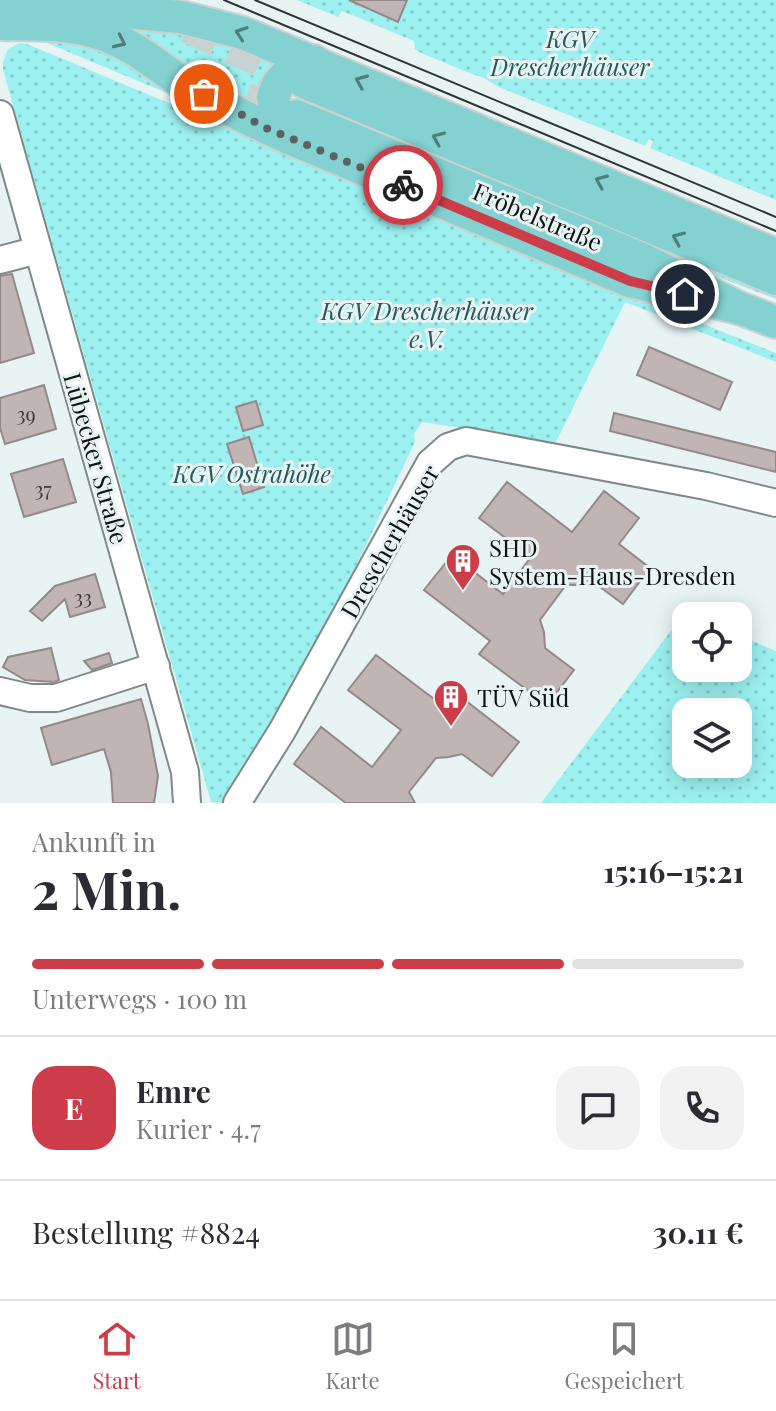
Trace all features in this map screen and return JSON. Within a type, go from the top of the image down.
[{"type":"main road","points":[[0,1],[181,17],[243,33],[309,72],[776,255]]},
{"type":"main road","points":[[0,24],[50,24],[104,34],[130,46],[220,104],[292,127],[630,281],[739,308],[776,322]]},
{"type":"main road","points":[[292,127],[275,116],[273,97],[278,84],[289,72],[309,72]]},
{"type":"main road","name":"Fröbelstraße","points":[[309,72],[776,279]]},
{"type":"street","name":"Lübecker Straße","points":[[0,114],[185,772],[187,803]]},
{"type":"street","points":[[0,260],[38,250]]},
{"type":"street","name":"Drescherhäuser","points":[[237,803],[282,731],[430,463],[448,447],[466,441],[706,486],[776,503]]},
{"type":"street","points":[[0,691],[30,698],[56,698],[156,666]]},
{"type":"green space","name":"KGV Drescherhäuser","points":[[297,0],[776,0],[776,200],[650,148],[653,141],[649,139],[645,146],[419,52],[415,49],[414,41],[342,11],[338,17]]},
{"type":"green space","points":[[3,9],[161,20],[290,58],[263,113]]},
{"type":"green space","points":[[23,33],[78,34],[272,137]]},
{"type":"green space","name":"KGV Ostrahöhe","points":[[20,43],[776,353],[776,362],[625,302],[556,442],[422,422],[276,734],[224,803],[211,802],[3,70],[8,49]]},
{"type":"green space","points":[[592,215],[776,286],[776,299],[588,224]]},
{"type":"green space","points":[[672,630],[672,682],[752,682],[752,641],[776,651],[776,803],[541,803]]},
{"type":"building","points":[[349,0],[407,0],[398,22]]},
{"type":"building","points":[[12,274],[34,353],[0,363],[0,276]]},
{"type":"building","points":[[649,347],[732,382],[720,410],[637,375]]},
{"type":"building","points":[[44,385],[56,429],[5,444],[0,428],[0,398]]},
{"type":"building","points":[[256,401],[263,425],[243,431],[236,407]]},
{"type":"building","points":[[614,413],[776,452],[776,472],[610,431]]},
{"type":"building","points":[[249,437],[264,487],[243,494],[227,444]]},
{"type":"building","points":[[63,459],[76,502],[24,517],[11,474]]},
{"type":"building","name":"SHD System-Haus-Dresden","points":[[507,482],[572,532],[604,491],[639,518],[619,544],[650,568],[623,604],[592,581],[566,585],[540,620],[545,648],[574,670],[547,705],[479,654],[490,641],[424,590],[452,555],[503,594],[531,557],[479,518]]},
{"type":"building","points":[[95,574],[105,607],[70,617],[65,599],[42,621],[30,611],[55,586]]},
{"type":"building","points":[[51,648],[59,680],[54,682],[25,680],[3,667],[8,657]]},
{"type":"building","points":[[109,653],[112,663],[92,670],[84,661]]},
{"type":"building","name":"TÜV Süd","points":[[376,655],[438,702],[441,699],[444,701],[452,690],[519,742],[492,776],[462,754],[436,758],[409,792],[415,803],[346,803],[294,764],[321,727],[372,767],[401,730],[348,690]]},
{"type":"building","points":[[141,699],[158,776],[154,803],[113,803],[111,772],[104,749],[52,765],[41,728]]},
{"type":"tunnel","points":[[188,27],[304,82]]},
{"type":"tunnel","points":[[200,83],[296,116]]},
{"type":"tram line","points":[[224,0],[776,231]]},
{"type":"tram line","points":[[255,0],[776,217]]},
{"type":"way so far","points":[[204,94],[266,128],[403,185]]},
{"type":"place","name":"SHD System-Haus-Dresden","points":[[463,592]]},
{"type":"place","name":"TÜV Süd","points":[[451,728]]},
{"type":"route","points":[[403,185],[630,281],[685,294]]},
{"type":"park label","name":"KGV Drescherhäuser e.V.","points":[[427,324]]}]
